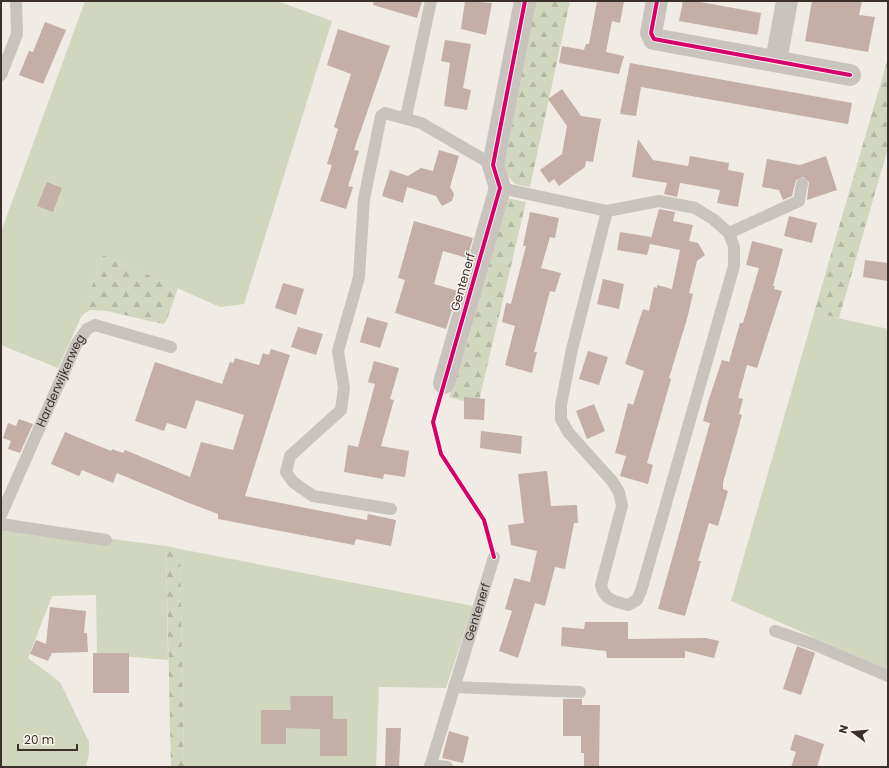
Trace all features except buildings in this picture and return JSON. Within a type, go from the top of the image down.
[{"type":"street","points":[[500,188],[493,165],[525,1]]},
{"type":"street","points":[[657,1],[651,34],[654,38],[850,75]]},
{"type":"street","points":[[776,61],[787,1]]},
{"type":"street","name":"Gentenerf","points":[[444,383],[500,188]]},
{"type":"lane","points":[[1,75],[17,34],[16,1]]},
{"type":"lane","points":[[406,117],[431,1]]},
{"type":"lane","points":[[391,509],[313,496],[293,482],[286,472],[290,456],[341,410],[344,388],[338,351],[359,277],[364,199],[381,116],[385,113],[406,117],[421,123],[493,165]]},
{"type":"lane","points":[[729,233],[799,201],[802,184]]},
{"type":"lane","points":[[500,188],[607,211],[659,201],[695,208],[713,219],[729,233],[734,247],[734,266],[641,591],[636,600],[628,605],[608,599],[603,594],[601,585],[622,506],[619,492],[612,481],[568,432],[562,419],[561,405],[572,349],[607,211]]},
{"type":"lane","name":"Harderwijkerweg","points":[[1,515],[76,345],[87,329],[95,325],[171,347]]},
{"type":"lane","points":[[1,524],[106,540]]},
{"type":"lane","name":"Gentenerf","points":[[430,766],[494,557]]},
{"type":"lane","points":[[775,631],[813,644],[888,676]]},
{"type":"lane","points":[[454,687],[580,692]]},
{"type":"lane","points":[[430,766],[447,767]]},
{"type":"green space","points":[[85,1],[277,1],[332,21],[244,304],[220,307],[103,255],[82,315],[58,368],[1,345],[1,232]]},
{"type":"green space","points":[[532,1],[570,1],[530,187],[515,184],[499,166]]},
{"type":"green space","points":[[888,58],[888,148],[839,318],[814,313]]},
{"type":"green space","points":[[498,196],[526,202],[478,405],[449,397],[468,341],[480,293]]},
{"type":"green space","points":[[103,255],[178,288],[166,322],[163,324],[107,311],[90,310],[82,315]]},
{"type":"green space","points":[[814,313],[888,329],[888,670],[731,601]]},
{"type":"green space","points":[[5,525],[166,546],[168,660],[97,654],[96,595],[52,596],[28,658],[60,682],[89,742],[89,753],[86,767],[1,767],[1,530]]},
{"type":"green space","points":[[166,546],[180,549],[184,767],[171,767]]},
{"type":"green space","points":[[180,549],[473,606],[446,688],[379,687],[376,767],[184,767]]},
{"type":"cycle path","points":[[494,557],[484,520],[441,454],[433,422],[500,188],[493,165],[525,1]]},
{"type":"cycle path","points":[[657,1],[651,33],[654,39],[850,75]]}]
